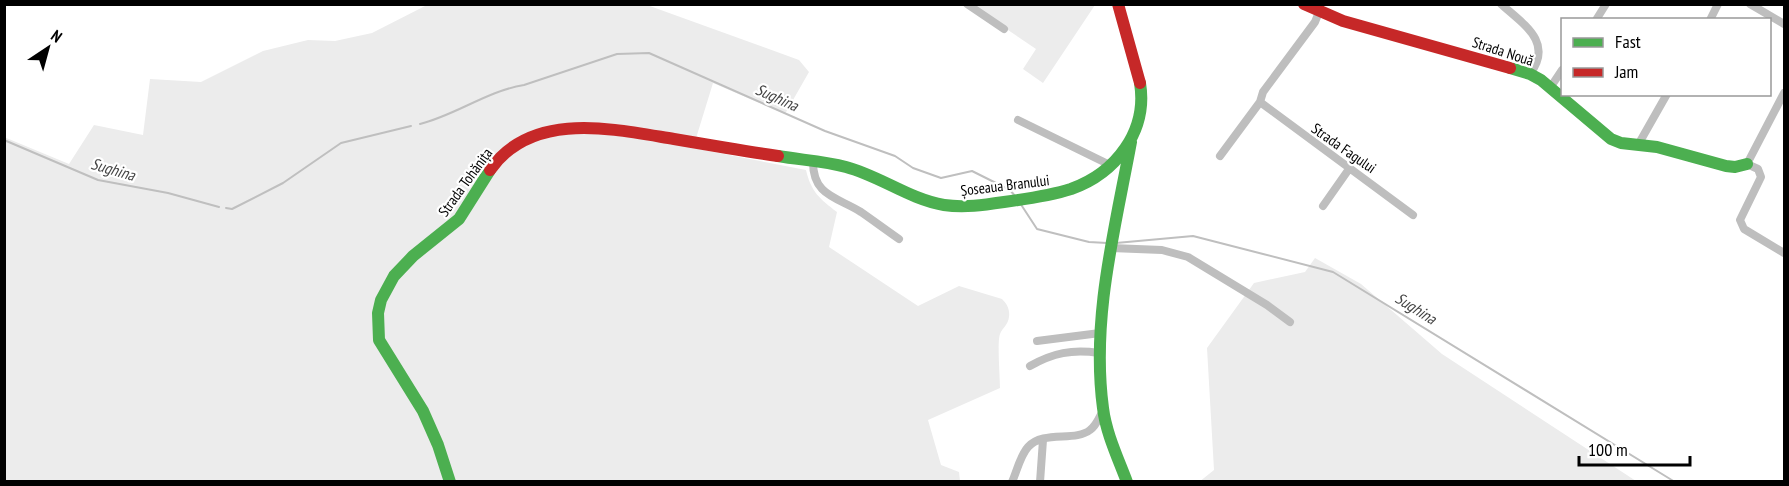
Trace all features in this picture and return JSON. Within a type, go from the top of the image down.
[{"type":"main road","name":"Șoseaua Branului","points":[[1118,4],[1142,97],[1140,117],[1131,138],[1104,283],[1099,353],[1103,410],[1127,482]]},
{"type":"main road","name":"Strada Nouă","points":[[1304,4],[1343,21],[1530,74],[1611,139],[1621,143],[1657,147],[1725,166],[1747,164]]},
{"type":"main road","name":"Strada Tohănița","points":[[450,482],[431,428],[379,340],[376,331],[377,315],[384,293],[394,275],[411,256],[459,219],[503,153],[516,143],[535,136],[591,128],[632,131],[762,154]]},
{"type":"main road","name":"Șoseaua Branului","points":[[762,154],[846,167],[943,205],[969,206],[1053,195],[1082,185],[1098,176],[1110,165],[1131,138]]},
{"type":"street","points":[[967,4],[1004,29]]},
{"type":"street","points":[[1501,4],[1537,40],[1539,56],[1530,74]]},
{"type":"street","points":[[1597,18],[1606,4]]},
{"type":"street","points":[[1711,18],[1718,4]]},
{"type":"street","points":[[1756,6],[1785,24]]},
{"type":"street","points":[[1220,156],[1260,102],[1263,92],[1315,22],[1319,12]]},
{"type":"street","points":[[1550,88],[1561,73]]},
{"type":"street","points":[[1784,252],[1744,229],[1741,225],[1741,215],[1761,177],[1758,170],[1747,164],[1785,93]]},
{"type":"street","points":[[1638,145],[1666,96]]},
{"type":"street","name":"Strada Fagului","points":[[1260,102],[1413,215]]},
{"type":"street","points":[[1018,120],[1110,165]]},
{"type":"street","points":[[813,162],[814,177],[823,191],[860,212],[899,239]]},
{"type":"street","points":[[1323,206],[1349,169]]},
{"type":"street","points":[[1111,248],[1162,250],[1188,257],[1273,309],[1290,322]]},
{"type":"street","points":[[1037,340],[1100,333]]},
{"type":"street","points":[[1030,366],[1046,357],[1067,351],[1099,353]]},
{"type":"street","points":[[1012,482],[1029,446],[1043,440],[1088,432],[1096,424],[1103,410]]},
{"type":"street","points":[[1040,482],[1043,440]]},
{"type":"shaded area","points":[[427,5],[647,5],[799,60],[809,72],[785,114],[713,83],[693,148],[806,170],[817,194],[837,212],[829,247],[918,306],[959,286],[1002,299],[1009,309],[1009,314],[1008,322],[999,338],[1000,388],[928,420],[941,465],[959,472],[960,481],[5,481],[4,137],[69,164],[94,125],[143,135],[150,79],[201,82],[263,51],[308,40],[335,41],[372,33]]},
{"type":"shaded area","points":[[971,5],[1095,5],[1043,83],[1023,69],[1036,49]]},
{"type":"shaded area","points":[[1315,258],[1361,284],[1442,354],[1636,481],[1199,482],[1214,470],[1207,348],[1254,283],[1305,272]]},
{"type":"waterway","name":"Sughina","points":[[420,124],[497,92],[617,54],[649,53],[825,131],[895,156],[913,168],[941,178],[972,171],[1010,190],[1015,196]]},
{"type":"waterway","name":"Sughina","points":[[226,208],[232,209],[283,183],[341,143],[411,126]]},
{"type":"waterway","name":"Sughina","points":[[4,140],[98,180],[168,193],[219,207]]},
{"type":"waterway","name":"Sughina","points":[[1020,203],[1037,229],[1089,242],[1107,243]]},
{"type":"waterway","name":"Sughina","points":[[1116,243],[1193,236],[1333,272],[1675,482]]},
{"type":"traffic: fast","points":[[1510,68],[1541,80],[1611,139],[1621,143],[1657,147],[1726,166],[1735,167],[1747,164]]},
{"type":"traffic: fast","points":[[778,156],[846,167],[919,198],[944,205],[982,205],[1046,195],[1071,189],[1087,182],[1115,161],[1134,133],[1139,118],[1140,83]]},
{"type":"traffic: fast","points":[[1127,482],[1107,427],[1103,408],[1100,341],[1106,274],[1131,142]]},
{"type":"traffic: fast","points":[[450,482],[438,445],[423,411],[379,340],[378,313],[381,300],[394,276],[413,256],[459,219],[490,170]]},
{"type":"traffic: jam","points":[[1118,4],[1140,83]]},
{"type":"traffic: jam","points":[[1304,4],[1343,21],[1510,68]]},
{"type":"traffic: jam","points":[[490,170],[507,151],[528,138],[551,131],[575,128],[625,131],[778,156]]}]
